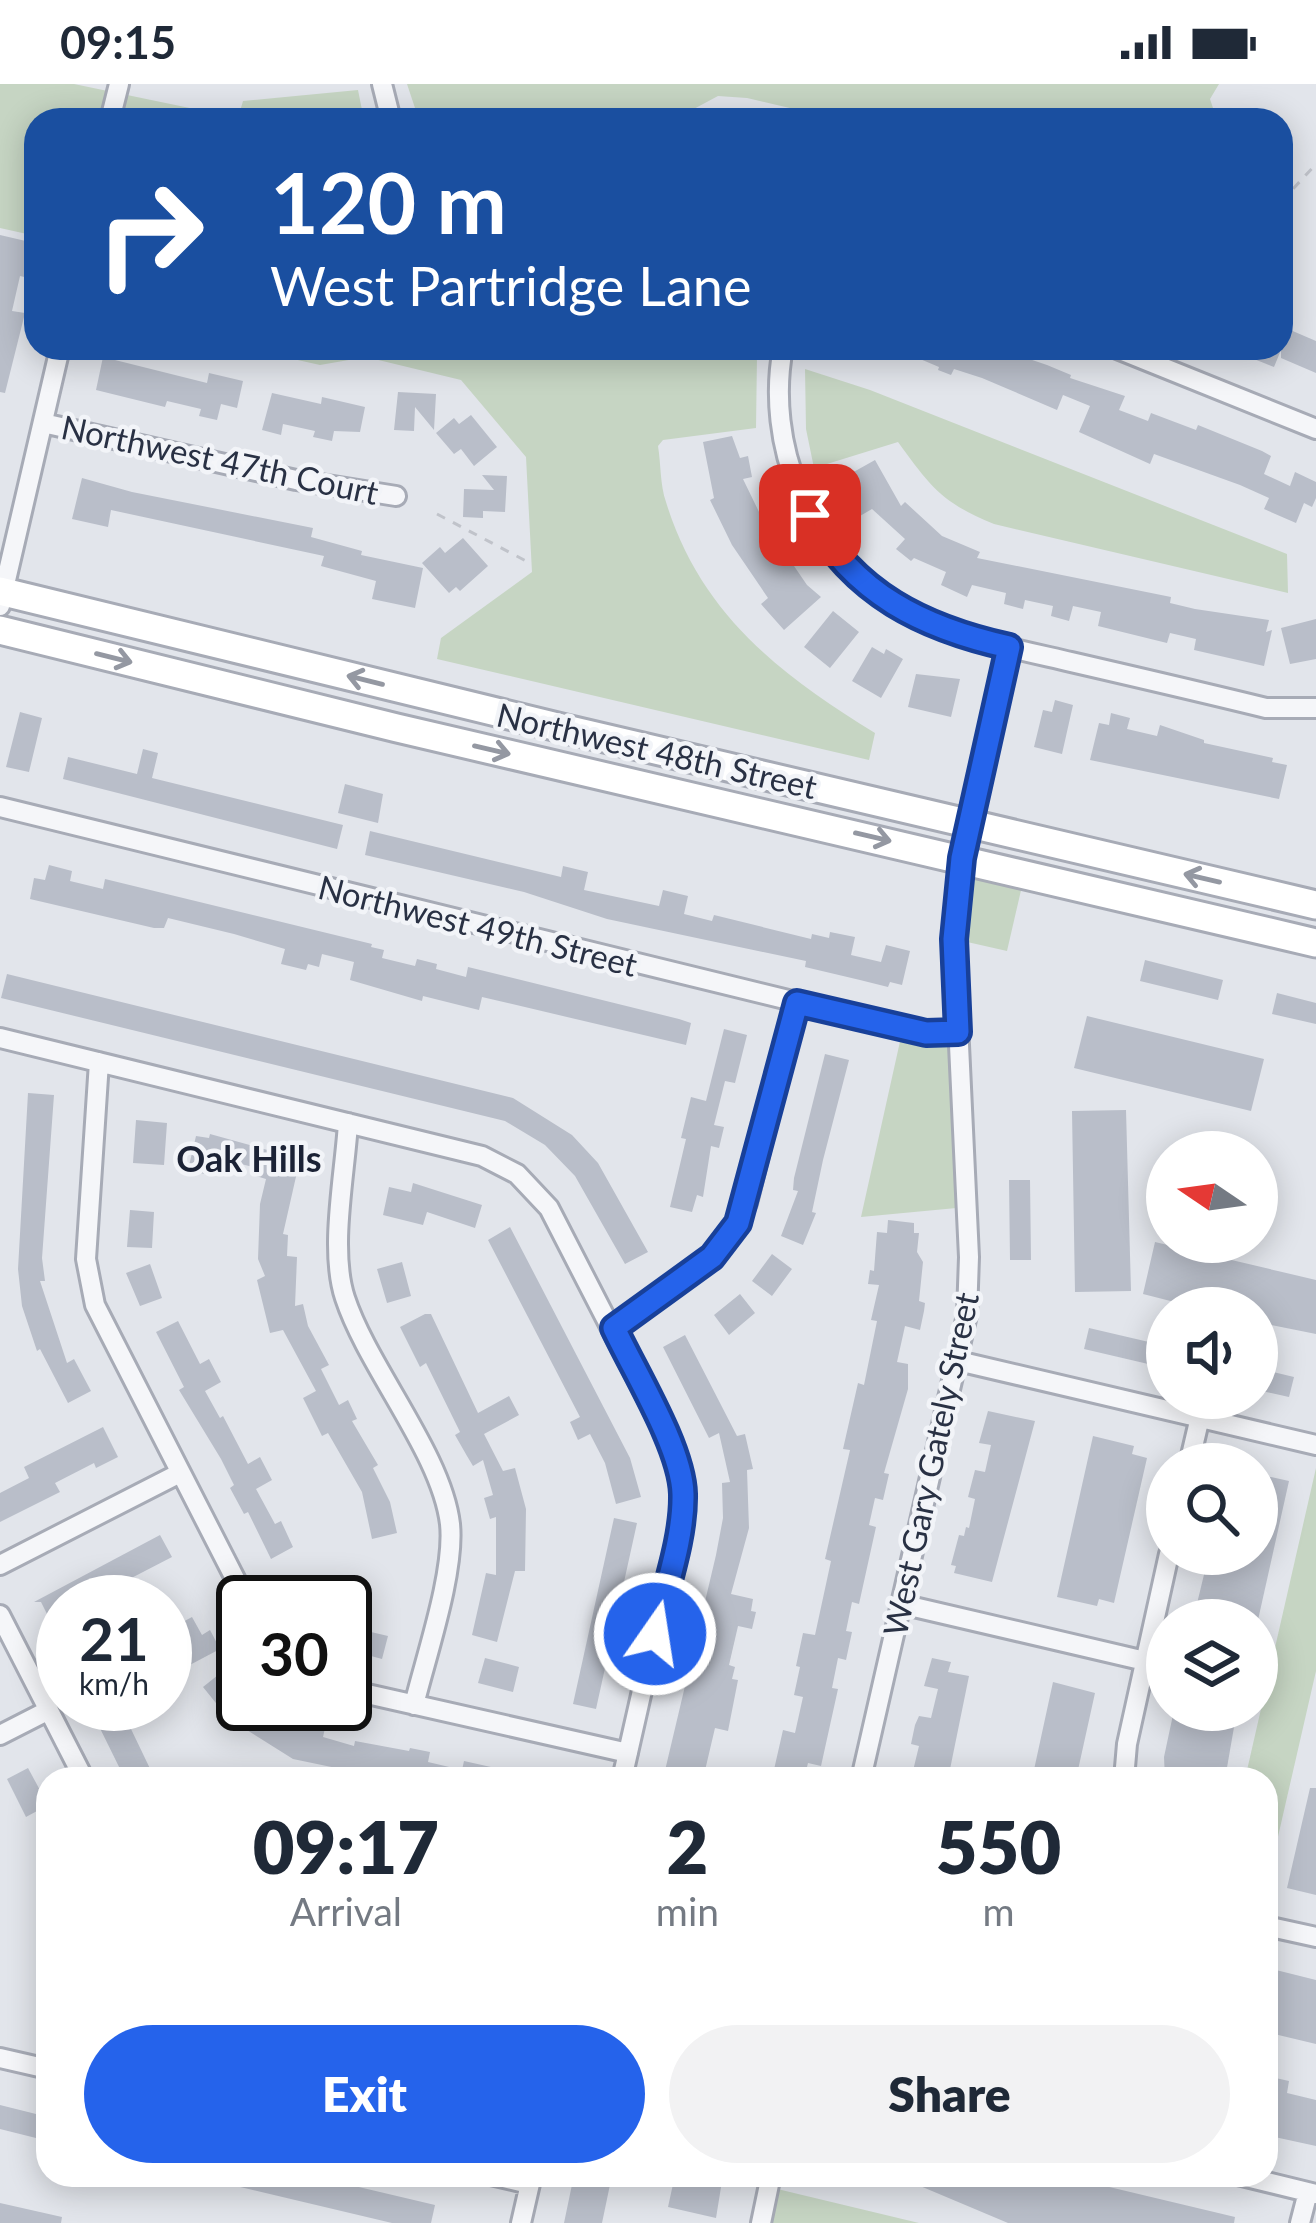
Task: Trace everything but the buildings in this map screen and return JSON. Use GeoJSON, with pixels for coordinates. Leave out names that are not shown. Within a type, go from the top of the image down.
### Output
{"type":"FeatureCollection","features":[{"type":"Feature","properties":{"kind":"main road","name":"Northwest 48th Street"},"geometry":{"type":"LineString","coordinates":[[1,596],[1316,905]]}},
{"type":"Feature","properties":{"kind":"main road","name":"Northwest 48th Street"},"geometry":{"type":"LineString","coordinates":[[0,629],[398,728],[1316,943]]}},
{"type":"Feature","properties":{"kind":"street"},"geometry":{"type":"LineString","coordinates":[[1,596],[57,360]]}},
{"type":"Feature","properties":{"kind":"street"},"geometry":{"type":"LineString","coordinates":[[782,360],[779,393],[787,459],[810,515],[834,553],[896,608],[945,631],[1009,647],[1266,708],[1316,708]]}},
{"type":"Feature","properties":{"kind":"street"},"geometry":{"type":"LineString","coordinates":[[1144,360],[1316,430]]}},
{"type":"Feature","properties":{"kind":"street","name":"Northwest 47th Court"},"geometry":{"type":"LineString","coordinates":[[43,423],[296,480],[396,496]]}},
{"type":"Feature","properties":{"kind":"street","name":"West Gary Gately Street"},"geometry":{"type":"LineString","coordinates":[[864,1767],[958,1360],[969,1285],[954,939],[962,858],[1009,647]]}},
{"type":"Feature","properties":{"kind":"street","name":"Northwest 49th Street"},"geometry":{"type":"LineString","coordinates":[[0,808],[797,1003],[926,1033],[958,1032]]}},
{"type":"Feature","properties":{"kind":"street"},"geometry":{"type":"LineString","coordinates":[[614,1328],[712,1257],[738,1223],[797,1003]]}},
{"type":"Feature","properties":{"kind":"street"},"geometry":{"type":"LineString","coordinates":[[0,1038],[482,1156],[517,1174],[549,1208],[674,1453],[683,1495],[625,1767]]}},
{"type":"Feature","properties":{"kind":"street"},"geometry":{"type":"LineString","coordinates":[[99,1062],[88,1282],[95,1305],[233,1575]]}},
{"type":"Feature","properties":{"kind":"street"},"geometry":{"type":"LineString","coordinates":[[348,1123],[339,1252],[345,1298],[437,1481],[450,1523],[446,1569],[414,1706]]}},
{"type":"Feature","properties":{"kind":"street"},"geometry":{"type":"LineString","coordinates":[[958,1360],[1146,1404]]}},
{"type":"Feature","properties":{"kind":"street"},"geometry":{"type":"LineString","coordinates":[[1208,1419],[1316,1445]]}},
{"type":"Feature","properties":{"kind":"street"},"geometry":{"type":"LineString","coordinates":[[0,1565],[181,1473]]}},
{"type":"Feature","properties":{"kind":"street"},"geometry":{"type":"LineString","coordinates":[[1125,1767],[1164,1575]]}},
{"type":"Feature","properties":{"kind":"street"},"geometry":{"type":"LineString","coordinates":[[901,1604],[1145,1661]]}},
{"type":"Feature","properties":{"kind":"street"},"geometry":{"type":"LineString","coordinates":[[0,1615],[36,1685]]}},
{"type":"Feature","properties":{"kind":"street"},"geometry":{"type":"LineString","coordinates":[[372,1696],[628,1753]]}},
{"type":"Feature","properties":{"kind":"street"},"geometry":{"type":"LineString","coordinates":[[0,1735],[36,1717]]}},
{"type":"Feature","properties":{"kind":"street"},"geometry":{"type":"LineString","coordinates":[[60,1731],[78,1767]]}},
{"type":"Feature","properties":{"kind":"street"},"geometry":{"type":"LineString","coordinates":[[1278,1929],[1316,1937]]}},
{"type":"Feature","properties":{"kind":"street"},"geometry":{"type":"LineString","coordinates":[[0,2058],[36,2066]]}},
{"type":"Feature","properties":{"kind":"street"},"geometry":{"type":"LineString","coordinates":[[1278,2185],[1312,2193],[1300,2223]]}},
{"type":"Feature","properties":{"kind":"street"},"geometry":{"type":"LineString","coordinates":[[520,2223],[529,2187]]}},
{"type":"Feature","properties":{"kind":"street"},"geometry":{"type":"LineString","coordinates":[[760,2223],[768,2187]]}},
{"type":"Feature","properties":{"kind":"path"},"geometry":{"type":"LineString","coordinates":[[1293,189],[1316,164]]}},
{"type":"Feature","properties":{"kind":"path"},"geometry":{"type":"LineString","coordinates":[[437,514],[526,561]]}},
{"type":"Feature","properties":{"kind":"green space"},"geometry":{"type":"Polygon","coordinates":[[[0,84],[74,84],[190,108],[24,108],[24,233],[0,228],[0,84]]]}},
{"type":"Feature","properties":{"kind":"green space"},"geometry":{"type":"Polygon","coordinates":[[[407,84],[1219,84],[1210,99],[1213,108],[790,108],[718,96],[696,108],[415,108],[407,84]]]}},
{"type":"Feature","properties":{"kind":"green space"},"geometry":{"type":"Polygon","coordinates":[[[358,90],[362,108],[241,108],[243,101],[358,90]]]}},
{"type":"Feature","properties":{"kind":"green space"},"geometry":{"type":"Polygon","coordinates":[[[298,360],[349,360],[320,365],[298,360]]]}},
{"type":"Feature","properties":{"kind":"green space"},"geometry":{"type":"Polygon","coordinates":[[[378,360],[757,360],[756,428],[663,440],[658,446],[664,495],[681,541],[722,609],[776,664],[875,733],[869,760],[437,659],[441,638],[532,572],[526,457],[461,380],[378,360]]]}},
{"type":"Feature","properties":{"kind":"green space"},"geometry":{"type":"Polygon","coordinates":[[[805,369],[870,390],[1287,554],[1288,593],[994,524],[938,492],[898,442],[814,468],[806,429],[805,369]]]}},
{"type":"Feature","properties":{"kind":"green space"},"geometry":{"type":"Polygon","coordinates":[[[961,858],[1025,873],[1007,951],[954,939],[961,858]]]}},
{"type":"Feature","properties":{"kind":"green space"},"geometry":{"type":"Polygon","coordinates":[[[903,1028],[958,1032],[967,1207],[861,1217],[903,1028]]]}},
{"type":"Feature","properties":{"kind":"green space"},"geometry":{"type":"Polygon","coordinates":[[[1316,1468],[1316,1671],[1278,1837],[1278,1767],[1248,1767],[1256,1731],[1278,1731],[1278,1634],[1316,1468]]]}},
{"type":"Feature","properties":{"kind":"green space"},"geometry":{"type":"Polygon","coordinates":[[[769,2187],[919,2223],[761,2223],[769,2187]]]}},
{"type":"Feature","properties":{"kind":"district","name":"Oak Hills"},"geometry":{"type":"Point","coordinates":[249,1158]}},
{"type":"Feature","properties":{"kind":"route"},"geometry":{"type":"LineString","coordinates":[[655,1634],[682,1514],[682,1482],[674,1453],[614,1328],[712,1257],[738,1223],[797,1003],[926,1033],[958,1032],[954,939],[962,858],[1009,647],[929,626],[896,608],[849,570],[810,515]]}}]}
